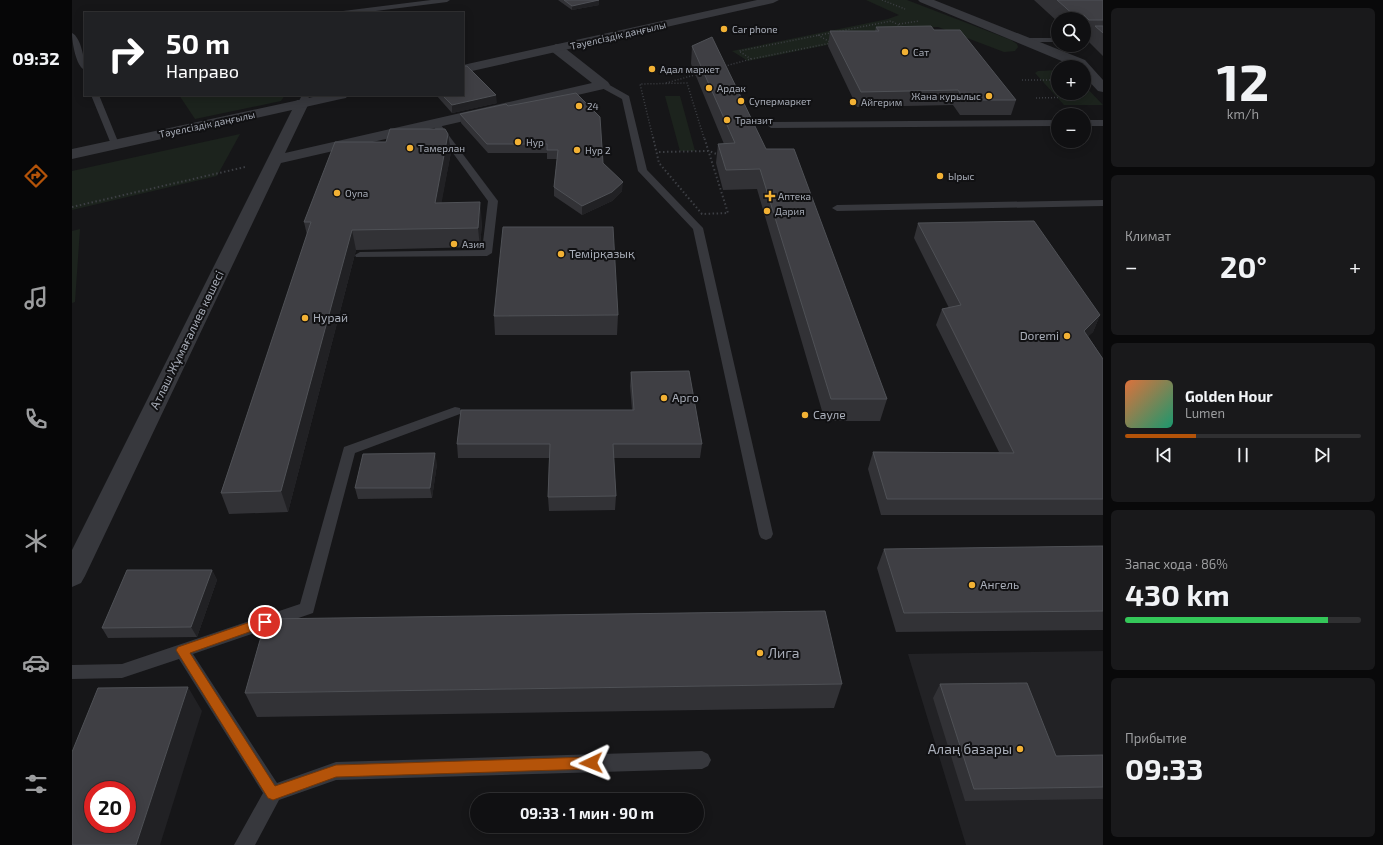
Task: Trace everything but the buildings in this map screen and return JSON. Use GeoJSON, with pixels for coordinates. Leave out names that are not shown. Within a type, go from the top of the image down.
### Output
{"type":"FeatureCollection","features":[{"type":"Feature","properties":{"kind":"street","name":"Тәуелсіздік даңғылы"},"geometry":{"type":"LineString","coordinates":[[464,69],[773,0]]}},
{"type":"Feature","properties":{"kind":"street"},"geometry":{"type":"LineString","coordinates":[[924,0],[1073,60]]}},
{"type":"Feature","properties":{"kind":"street"},"geometry":{"type":"LineString","coordinates":[[556,48],[603,85]]}},
{"type":"Feature","properties":{"kind":"street"},"geometry":{"type":"LineString","coordinates":[[1091,75],[1103,88]]}},
{"type":"Feature","properties":{"kind":"street"},"geometry":{"type":"LineString","coordinates":[[274,160],[603,85]]}},
{"type":"Feature","properties":{"kind":"street","name":"Тәуелсіздік даңғылы"},"geometry":{"type":"LineString","coordinates":[[72,154],[304,99],[332,96]]}},
{"type":"Feature","properties":{"kind":"street","name":"Атлаш Жұмағалиев көшесі"},"geometry":{"type":"LineString","coordinates":[[72,576],[304,99]]}},
{"type":"Feature","properties":{"kind":"lane"},"geometry":{"type":"LineString","coordinates":[[351,12],[447,0]]}},
{"type":"Feature","properties":{"kind":"lane"},"geometry":{"type":"LineString","coordinates":[[72,35],[84,65]]}},
{"type":"Feature","properties":{"kind":"lane"},"geometry":{"type":"LineString","coordinates":[[1091,39],[1103,39]]}},
{"type":"Feature","properties":{"kind":"lane"},"geometry":{"type":"LineString","coordinates":[[1023,40],[1051,40]]}},
{"type":"Feature","properties":{"kind":"lane"},"geometry":{"type":"LineString","coordinates":[[603,85],[626,98],[643,171],[698,228],[766,534]]}},
{"type":"Feature","properties":{"kind":"lane"},"geometry":{"type":"LineString","coordinates":[[95,96],[115,144]]}},
{"type":"Feature","properties":{"kind":"lane"},"geometry":{"type":"LineString","coordinates":[[360,255],[487,253],[493,200],[436,123]]}},
{"type":"Feature","properties":{"kind":"lane"},"geometry":{"type":"LineString","coordinates":[[771,126],[1051,123]]}},
{"type":"Feature","properties":{"kind":"lane"},"geometry":{"type":"LineString","coordinates":[[1091,123],[1103,123]]}},
{"type":"Feature","properties":{"kind":"lane"},"geometry":{"type":"LineString","coordinates":[[837,208],[1103,203]]}},
{"type":"Feature","properties":{"kind":"lane"},"geometry":{"type":"LineString","coordinates":[[72,672],[122,671],[307,608],[349,450],[455,411]]}},
{"type":"Feature","properties":{"kind":"lane"},"geometry":{"type":"LineString","coordinates":[[182,650],[273,794]]}},
{"type":"Feature","properties":{"kind":"lane"},"geometry":{"type":"LineString","coordinates":[[244,845],[273,794],[336,771],[702,760]]}},
{"type":"Feature","properties":{"kind":"path"},"geometry":{"type":"LineString","coordinates":[[882,0],[906,10]]}},
{"type":"Feature","properties":{"kind":"path"},"geometry":{"type":"LineString","coordinates":[[751,59],[739,51],[891,21],[904,28],[897,29]]}},
{"type":"Feature","properties":{"kind":"path"},"geometry":{"type":"LineString","coordinates":[[898,24],[920,21]]}},
{"type":"Feature","properties":{"kind":"path"},"geometry":{"type":"LineString","coordinates":[[877,23],[884,27]]}},
{"type":"Feature","properties":{"kind":"path"},"geometry":{"type":"LineString","coordinates":[[715,69],[751,59],[831,42],[818,35]]}},
{"type":"Feature","properties":{"kind":"path"},"geometry":{"type":"LineString","coordinates":[[666,84],[701,73]]}},
{"type":"Feature","properties":{"kind":"path"},"geometry":{"type":"LineString","coordinates":[[1022,80],[1051,80]]}},
{"type":"Feature","properties":{"kind":"path"},"geometry":{"type":"LineString","coordinates":[[687,83],[709,151],[728,213],[702,214],[659,163],[640,84],[687,83]]}},
{"type":"Feature","properties":{"kind":"path"},"geometry":{"type":"LineString","coordinates":[[1036,98],[1051,98]]}},
{"type":"Feature","properties":{"kind":"path"},"geometry":{"type":"LineString","coordinates":[[656,152],[709,151],[722,157]]}},
{"type":"Feature","properties":{"kind":"path"},"geometry":{"type":"LineString","coordinates":[[72,207],[274,160]]}},
{"type":"Feature","properties":{"kind":"shaded area"},"geometry":{"type":"Polygon","coordinates":[[[866,0],[907,0],[1011,40],[1017,44],[1018,47],[1015,51],[1004,52],[938,27],[911,28],[748,61],[732,51],[888,19],[899,15],[866,0]]]}},
{"type":"Feature","properties":{"kind":"shaded area"},"geometry":{"type":"Polygon","coordinates":[[[1051,70],[1051,91],[1035,73],[1038,71],[1051,70]]]}},
{"type":"Feature","properties":{"kind":"shaded area"},"geometry":{"type":"Polygon","coordinates":[[[1091,92],[1103,105],[1064,105],[1059,100],[1091,100],[1091,92]]]}},
{"type":"Feature","properties":{"kind":"shaded area"},"geometry":{"type":"Polygon","coordinates":[[[180,96],[284,96],[281,101],[195,119],[180,96]]]}},
{"type":"Feature","properties":{"kind":"shaded area"},"geometry":{"type":"Polygon","coordinates":[[[665,96],[680,96],[695,151],[680,151],[665,96]]]}},
{"type":"Feature","properties":{"kind":"shaded area"},"geometry":{"type":"Polygon","coordinates":[[[240,134],[217,176],[72,210],[72,171],[240,134]]]}},
{"type":"Feature","properties":{"kind":"shaded area"},"geometry":{"type":"Polygon","coordinates":[[[80,229],[75,302],[72,303],[72,231],[80,229]]]}},
{"type":"Feature","properties":{"kind":"shaded area","name":"Алаң базары"},"geometry":{"type":"Polygon","coordinates":[[[1103,651],[1103,845],[966,845],[908,654],[1103,651]]]}},
{"type":"Feature","properties":{"kind":"place","name":"Car phone"},"geometry":{"type":"Point","coordinates":[724,29]}},
{"type":"Feature","properties":{"kind":"place","name":"Caт"},"geometry":{"type":"Point","coordinates":[905,52]}},
{"type":"Feature","properties":{"kind":"place","name":"Адал маркет"},"geometry":{"type":"Point","coordinates":[652,69]}},
{"type":"Feature","properties":{"kind":"place","name":"Ардак"},"geometry":{"type":"Point","coordinates":[709,88]}},
{"type":"Feature","properties":{"kind":"place","name":"Жана курылыс"},"geometry":{"type":"Point","coordinates":[989,96]}},
{"type":"Feature","properties":{"kind":"place","name":"Супермаркет"},"geometry":{"type":"Point","coordinates":[741,101]}},
{"type":"Feature","properties":{"kind":"place","name":"Айгерим"},"geometry":{"type":"Point","coordinates":[853,102]}},
{"type":"Feature","properties":{"kind":"place","name":"24"},"geometry":{"type":"Point","coordinates":[579,106]}},
{"type":"Feature","properties":{"kind":"place","name":"Транзит"},"geometry":{"type":"Point","coordinates":[727,120]}},
{"type":"Feature","properties":{"kind":"place","name":"Нур"},"geometry":{"type":"Point","coordinates":[518,142]}},
{"type":"Feature","properties":{"kind":"place","name":"Тамерлан"},"geometry":{"type":"Point","coordinates":[410,148]}},
{"type":"Feature","properties":{"kind":"place","name":"Нур 2"},"geometry":{"type":"Point","coordinates":[577,150]}},
{"type":"Feature","properties":{"kind":"place","name":"Ырыс"},"geometry":{"type":"Point","coordinates":[940,176]}},
{"type":"Feature","properties":{"kind":"place","name":"Oyna"},"geometry":{"type":"Point","coordinates":[337,193]}},
{"type":"Feature","properties":{"kind":"place","name":"Аптека"},"geometry":{"type":"Point","coordinates":[770,196]}},
{"type":"Feature","properties":{"kind":"place","name":"Дария"},"geometry":{"type":"Point","coordinates":[767,211]}},
{"type":"Feature","properties":{"kind":"place","name":"Азия"},"geometry":{"type":"Point","coordinates":[454,244]}},
{"type":"Feature","properties":{"kind":"place","name":"Темірқазық"},"geometry":{"type":"Point","coordinates":[561,254]}},
{"type":"Feature","properties":{"kind":"place","name":"Нурай"},"geometry":{"type":"Point","coordinates":[305,318]}},
{"type":"Feature","properties":{"kind":"place","name":"Doremi"},"geometry":{"type":"Point","coordinates":[1067,336]}},
{"type":"Feature","properties":{"kind":"place","name":"Арго"},"geometry":{"type":"Point","coordinates":[664,398]}},
{"type":"Feature","properties":{"kind":"place","name":"Сауле"},"geometry":{"type":"Point","coordinates":[805,415]}},
{"type":"Feature","properties":{"kind":"place","name":"Ангель"},"geometry":{"type":"Point","coordinates":[972,585]}},
{"type":"Feature","properties":{"kind":"place","name":"Лига"},"geometry":{"type":"Point","coordinates":[760,653]}},
{"type":"Feature","properties":{"kind":"place","name":"Алаң базары"},"geometry":{"type":"Point","coordinates":[1020,749]}},
{"type":"Feature","properties":{"kind":"route"},"geometry":{"type":"LineString","coordinates":[[265,622],[182,650],[273,794],[336,771],[591,763]]}}]}
